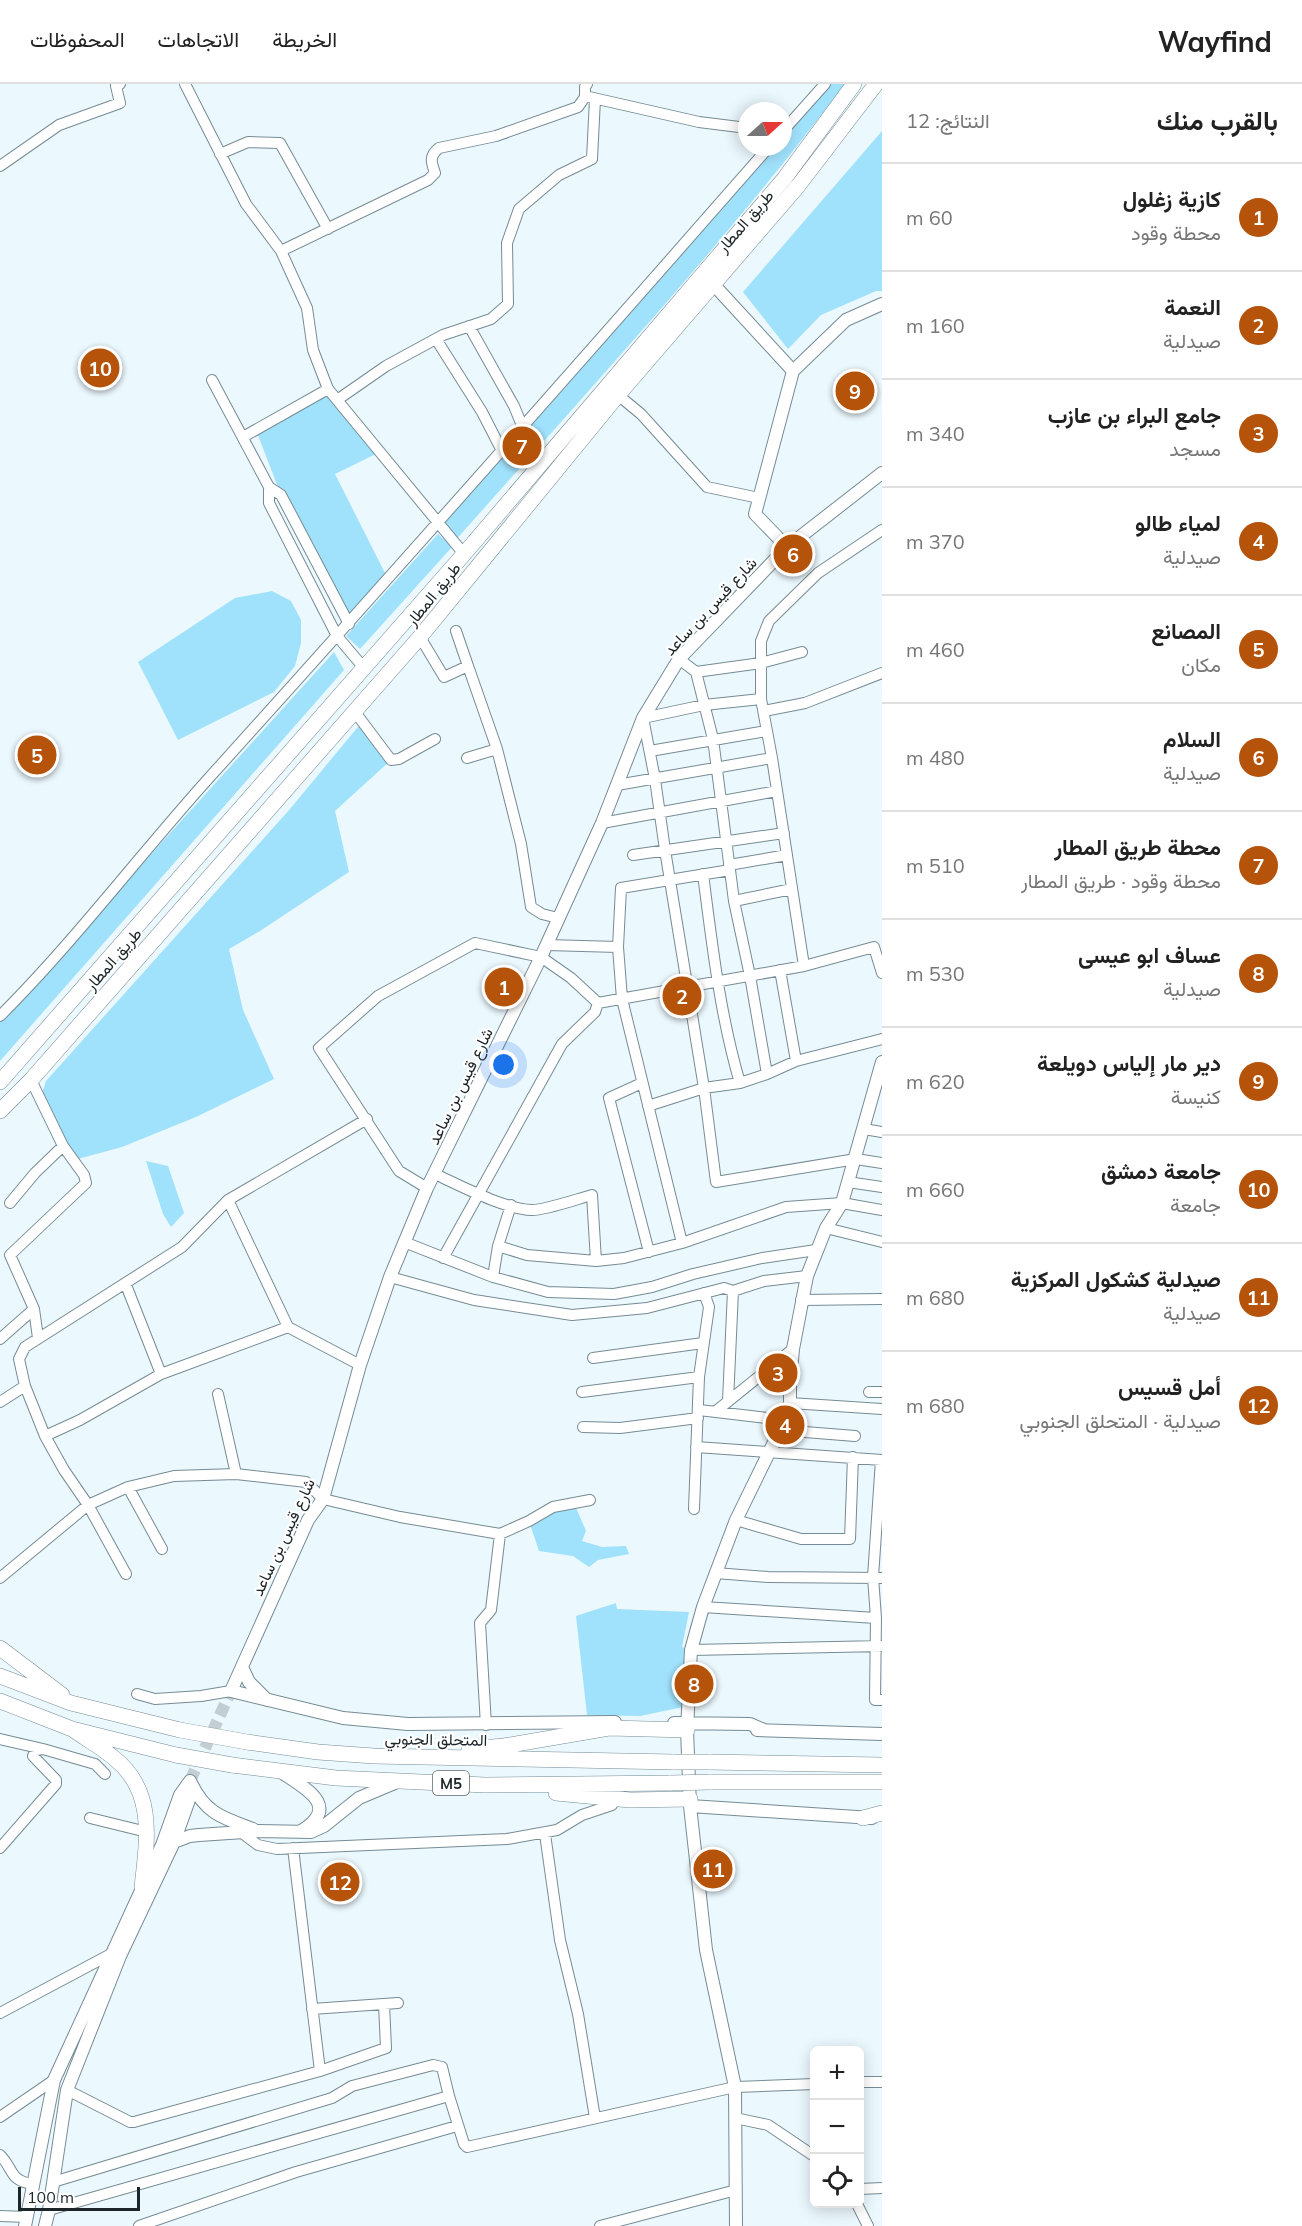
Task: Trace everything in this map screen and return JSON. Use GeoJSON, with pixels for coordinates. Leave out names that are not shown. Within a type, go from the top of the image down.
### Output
{"type":"FeatureCollection","features":[{"type":"Feature","properties":{"kind":"highway","name":"طريق المطار"},"geometry":{"type":"LineString","coordinates":[[0,1082],[464,554],[784,179],[854,84]]}},
{"type":"Feature","properties":{"kind":"highway","name":"طريق المطار"},"geometry":{"type":"LineString","coordinates":[[0,1111],[31,1080],[420,637],[618,395],[798,186],[876,84]]}},
{"type":"Feature","properties":{"kind":"highway"},"geometry":{"type":"LineString","coordinates":[[0,1648],[71,1703]]}},
{"type":"Feature","properties":{"kind":"highway","name":"المتحلق الجنوبي"},"geometry":{"type":"LineString","coordinates":[[0,1676],[71,1703],[180,1730],[318,1752],[374,1756],[882,1765]]}},
{"type":"Feature","properties":{"kind":"highway","name":"M5"},"geometry":{"type":"LineString","coordinates":[[2,1703],[72,1729],[176,1755],[232,1765],[336,1778],[485,1785],[882,1782]]}},
{"type":"Feature","properties":{"kind":"highway"},"geometry":{"type":"LineString","coordinates":[[374,1756],[489,1748],[608,1725],[687,1727]]}},
{"type":"Feature","properties":{"kind":"highway"},"geometry":{"type":"LineString","coordinates":[[72,1729],[113,1757],[127,1771],[142,1796],[147,1832],[142,1887]]}},
{"type":"Feature","properties":{"kind":"highway"},"geometry":{"type":"LineString","coordinates":[[485,1785],[573,1795],[690,1803]]}},
{"type":"Feature","properties":{"kind":"highway"},"geometry":{"type":"LineString","coordinates":[[573,1795],[612,1805],[644,1808],[690,1803]]}},
{"type":"Feature","properties":{"kind":"highway"},"geometry":{"type":"LineString","coordinates":[[863,1818],[882,1813]]}},
{"type":"Feature","properties":{"kind":"main road"},"geometry":{"type":"LineString","coordinates":[[714,285],[793,371]]}},
{"type":"Feature","properties":{"kind":"main road"},"geometry":{"type":"LineString","coordinates":[[787,547],[755,514],[793,371],[846,320],[882,304]]}},
{"type":"Feature","properties":{"kind":"main road","name":"شارع قيس بن ساعد"},"geometry":{"type":"LineString","coordinates":[[231,1691],[309,1520],[323,1499],[360,1365],[404,1242],[427,1188],[547,945],[602,823],[643,718],[680,659],[787,547],[882,473]]}},
{"type":"Feature","properties":{"kind":"main road"},"geometry":{"type":"LineString","coordinates":[[736,2226],[735,2087],[706,1950],[690,1803],[687,1727],[692,1650],[703,1606],[736,1520],[782,1425],[790,1403],[793,1349],[807,1276],[826,1228],[842,1203],[864,1129],[876,1098],[881,1066]]}},
{"type":"Feature","properties":{"kind":"main road"},"geometry":{"type":"LineString","coordinates":[[242,1666],[253,1687],[268,1701]]}},
{"type":"Feature","properties":{"kind":"main road"},"geometry":{"type":"LineString","coordinates":[[231,1691],[343,1718],[408,1724],[608,1725]]}},
{"type":"Feature","properties":{"kind":"main road"},"geometry":{"type":"LineString","coordinates":[[687,1727],[882,1734]]}},
{"type":"Feature","properties":{"kind":"main road"},"geometry":{"type":"LineString","coordinates":[[278,1770],[311,1792],[317,1800],[319,1810],[316,1820],[298,1833]]}},
{"type":"Feature","properties":{"kind":"main road"},"geometry":{"type":"LineString","coordinates":[[190,1781],[201,1801],[213,1813],[258,1831]]}},
{"type":"Feature","properties":{"kind":"main road"},"geometry":{"type":"LineString","coordinates":[[45,2226],[68,2090],[120,1956],[174,1842],[189,1800],[190,1781]]}},
{"type":"Feature","properties":{"kind":"main road"},"geometry":{"type":"LineString","coordinates":[[26,2221],[54,2080],[165,1836],[180,1795],[190,1781]]}},
{"type":"Feature","properties":{"kind":"main road"},"geometry":{"type":"LineString","coordinates":[[174,1842],[190,1836],[258,1831],[311,1832],[324,1826],[360,1798],[400,1781]]}},
{"type":"Feature","properties":{"kind":"main road"},"geometry":{"type":"LineString","coordinates":[[690,1803],[882,1818]]}},
{"type":"Feature","properties":{"kind":"main road"},"geometry":{"type":"LineString","coordinates":[[48,2114],[63,2119]]}},
{"type":"Feature","properties":{"kind":"street"},"geometry":{"type":"LineString","coordinates":[[0,166],[59,125],[120,103],[116,86],[120,84]]}},
{"type":"Feature","properties":{"kind":"street"},"geometry":{"type":"LineString","coordinates":[[185,84],[246,204],[281,251],[307,308],[313,350],[328,389],[464,554]]}},
{"type":"Feature","properties":{"kind":"street"},"geometry":{"type":"LineString","coordinates":[[792,121],[825,84]]}},
{"type":"Feature","properties":{"kind":"street"},"geometry":{"type":"LineString","coordinates":[[281,251],[428,180],[435,173],[431,161],[434,152],[439,148],[506,133],[578,107],[587,90]]}},
{"type":"Feature","properties":{"kind":"street"},"geometry":{"type":"LineString","coordinates":[[587,90],[699,122],[738,127]]}},
{"type":"Feature","properties":{"kind":"street"},"geometry":{"type":"LineString","coordinates":[[337,400],[386,366],[436,339],[491,318],[508,304],[507,243],[519,208],[559,175],[592,159],[587,90]]}},
{"type":"Feature","properties":{"kind":"street"},"geometry":{"type":"LineString","coordinates":[[220,154],[248,141],[280,143],[328,229]]}},
{"type":"Feature","properties":{"kind":"street"},"geometry":{"type":"LineString","coordinates":[[0,1016],[37,978],[169,823],[439,524],[761,156]]}},
{"type":"Feature","properties":{"kind":"street"},"geometry":{"type":"LineString","coordinates":[[469,326],[514,406],[523,428]]}},
{"type":"Feature","properties":{"kind":"street"},"geometry":{"type":"LineString","coordinates":[[436,339],[482,412],[502,452]]}},
{"type":"Feature","properties":{"kind":"street"},"geometry":{"type":"LineString","coordinates":[[212,380],[269,487],[269,503],[337,636],[364,668]]}},
{"type":"Feature","properties":{"kind":"street"},"geometry":{"type":"LineString","coordinates":[[243,437],[328,389]]}},
{"type":"Feature","properties":{"kind":"street"},"geometry":{"type":"LineString","coordinates":[[618,395],[641,414],[707,487],[759,498]]}},
{"type":"Feature","properties":{"kind":"street"},"geometry":{"type":"LineString","coordinates":[[269,487],[281,495],[349,624]]}},
{"type":"Feature","properties":{"kind":"street"},"geometry":{"type":"LineString","coordinates":[[804,966],[761,699],[761,641],[769,621],[818,573],[882,530]]}},
{"type":"Feature","properties":{"kind":"street"},"geometry":{"type":"LineString","coordinates":[[456,631],[497,749],[521,844],[531,907],[542,914],[558,918]]}},
{"type":"Feature","properties":{"kind":"street"},"geometry":{"type":"LineString","coordinates":[[420,637],[444,677],[468,666]]}},
{"type":"Feature","properties":{"kind":"street"},"geometry":{"type":"LineString","coordinates":[[696,672],[761,663],[802,652]]}},
{"type":"Feature","properties":{"kind":"street"},"geometry":{"type":"LineString","coordinates":[[680,659],[696,672],[713,739],[734,901],[768,1074]]}},
{"type":"Feature","properties":{"kind":"street"},"geometry":{"type":"LineString","coordinates":[[764,711],[805,703],[882,674]]}},
{"type":"Feature","properties":{"kind":"street"},"geometry":{"type":"LineString","coordinates":[[761,699],[704,705],[643,718],[655,779],[664,850],[671,879],[704,1088],[716,1182],[856,1159],[882,1163]]}},
{"type":"Feature","properties":{"kind":"street"},"geometry":{"type":"LineString","coordinates":[[355,712],[391,760],[399,759],[435,739]]}},
{"type":"Feature","properties":{"kind":"street"},"geometry":{"type":"LineString","coordinates":[[650,751],[766,731]]}},
{"type":"Feature","properties":{"kind":"street"},"geometry":{"type":"LineString","coordinates":[[467,758],[497,749]]}},
{"type":"Feature","properties":{"kind":"street"},"geometry":{"type":"LineString","coordinates":[[617,785],[772,758]]}},
{"type":"Feature","properties":{"kind":"street"},"geometry":{"type":"LineString","coordinates":[[602,823],[777,791]]}},
{"type":"Feature","properties":{"kind":"street"},"geometry":{"type":"LineString","coordinates":[[633,855],[784,833]]}},
{"type":"Feature","properties":{"kind":"street"},"geometry":{"type":"LineString","coordinates":[[682,1243],[622,999],[618,947],[621,888],[703,874],[787,855]]}},
{"type":"Feature","properties":{"kind":"street"},"geometry":{"type":"LineString","coordinates":[[703,874],[718,982],[731,1051],[740,1083]]}},
{"type":"Feature","properties":{"kind":"street"},"geometry":{"type":"LineString","coordinates":[[734,901],[792,890]]}},
{"type":"Feature","properties":{"kind":"street"},"geometry":{"type":"LineString","coordinates":[[427,1188],[399,1171],[319,1048],[378,996],[475,943],[541,957],[571,978],[598,1004]]}},
{"type":"Feature","properties":{"kind":"street"},"geometry":{"type":"LineString","coordinates":[[547,945],[618,947]]}},
{"type":"Feature","properties":{"kind":"street"},"geometry":{"type":"LineString","coordinates":[[598,1004],[804,966],[874,947],[882,973]]}},
{"type":"Feature","properties":{"kind":"street"},"geometry":{"type":"LineString","coordinates":[[780,970],[796,1061]]}},
{"type":"Feature","properties":{"kind":"street"},"geometry":{"type":"LineString","coordinates":[[443,1258],[562,1044],[595,1012],[598,1004]]}},
{"type":"Feature","properties":{"kind":"street"},"geometry":{"type":"LineString","coordinates":[[648,1106],[704,1088],[740,1083],[768,1074],[796,1061],[882,1038]]}},
{"type":"Feature","properties":{"kind":"street"},"geometry":{"type":"LineString","coordinates":[[31,1080],[63,1146],[82,1172],[86,1183],[5,1258],[34,1310],[38,1338]]}},
{"type":"Feature","properties":{"kind":"street"},"geometry":{"type":"LineString","coordinates":[[642,1083],[609,1098],[649,1252]]}},
{"type":"Feature","properties":{"kind":"street"},"geometry":{"type":"LineString","coordinates":[[126,1574],[88,1505],[64,1470],[45,1436],[25,1386],[19,1359],[25,1347],[126,1285],[182,1247],[228,1200],[367,1119]]}},
{"type":"Feature","properties":{"kind":"street"},"geometry":{"type":"LineString","coordinates":[[864,1129],[882,1132]]}},
{"type":"Feature","properties":{"kind":"street"},"geometry":{"type":"LineString","coordinates":[[10,1203],[34,1173],[63,1146]]}},
{"type":"Feature","properties":{"kind":"street"},"geometry":{"type":"LineString","coordinates":[[435,1174],[478,1194],[533,1210],[592,1195],[596,1261]]}},
{"type":"Feature","properties":{"kind":"street"},"geometry":{"type":"LineString","coordinates":[[848,1182],[882,1187]]}},
{"type":"Feature","properties":{"kind":"street"},"geometry":{"type":"LineString","coordinates":[[228,1200],[288,1327],[360,1365]]}},
{"type":"Feature","properties":{"kind":"street"},"geometry":{"type":"LineString","coordinates":[[498,1246],[526,1255],[596,1261],[624,1258],[682,1243],[786,1208],[842,1203],[882,1210]]}},
{"type":"Feature","properties":{"kind":"street"},"geometry":{"type":"LineString","coordinates":[[493,1277],[498,1246],[511,1205]]}},
{"type":"Feature","properties":{"kind":"street"},"geometry":{"type":"LineString","coordinates":[[826,1228],[882,1242]]}},
{"type":"Feature","properties":{"kind":"street"},"geometry":{"type":"LineString","coordinates":[[404,1242],[493,1277],[548,1292],[614,1294],[652,1287],[693,1274],[762,1258],[816,1250]]}},
{"type":"Feature","properties":{"kind":"street"},"geometry":{"type":"LineString","coordinates":[[390,1277],[474,1300],[572,1315],[647,1308],[724,1288],[733,1291],[764,1281],[807,1276]]}},
{"type":"Feature","properties":{"kind":"street"},"geometry":{"type":"LineString","coordinates":[[126,1285],[161,1374]]}},
{"type":"Feature","properties":{"kind":"street"},"geometry":{"type":"LineString","coordinates":[[728,1401],[733,1291]]}},
{"type":"Feature","properties":{"kind":"street"},"geometry":{"type":"LineString","coordinates":[[694,1509],[699,1377],[709,1307],[704,1293]]}},
{"type":"Feature","properties":{"kind":"street"},"geometry":{"type":"LineString","coordinates":[[801,1300],[882,1299]]}},
{"type":"Feature","properties":{"kind":"street"},"geometry":{"type":"LineString","coordinates":[[0,1339],[34,1310]]}},
{"type":"Feature","properties":{"kind":"street"},"geometry":{"type":"LineString","coordinates":[[45,1436],[80,1420],[161,1374],[288,1327]]}},
{"type":"Feature","properties":{"kind":"street"},"geometry":{"type":"LineString","coordinates":[[593,1358],[704,1343]]}},
{"type":"Feature","properties":{"kind":"street"},"geometry":{"type":"LineString","coordinates":[[716,1412],[793,1349]]}},
{"type":"Feature","properties":{"kind":"street"},"geometry":{"type":"LineString","coordinates":[[582,1392],[699,1377]]}},
{"type":"Feature","properties":{"kind":"street"},"geometry":{"type":"LineString","coordinates":[[0,1401],[25,1386]]}},
{"type":"Feature","properties":{"kind":"street"},"geometry":{"type":"LineString","coordinates":[[869,1392],[882,1392]]}},
{"type":"Feature","properties":{"kind":"street"},"geometry":{"type":"LineString","coordinates":[[218,1394],[236,1474]]}},
{"type":"Feature","properties":{"kind":"street"},"geometry":{"type":"LineString","coordinates":[[790,1403],[882,1409]]}},
{"type":"Feature","properties":{"kind":"street"},"geometry":{"type":"LineString","coordinates":[[583,1426],[620,1428],[716,1412],[855,1436]]}},
{"type":"Feature","properties":{"kind":"street"},"geometry":{"type":"LineString","coordinates":[[696,1447],[882,1460],[876,1618],[879,1646],[875,1700],[882,1700]]}},
{"type":"Feature","properties":{"kind":"street"},"geometry":{"type":"LineString","coordinates":[[736,1520],[801,1539],[850,1539],[853,1457]]}},
{"type":"Feature","properties":{"kind":"street"},"geometry":{"type":"LineString","coordinates":[[0,1578],[88,1505],[128,1487],[174,1476],[236,1474],[306,1482],[323,1499],[400,1517],[500,1534],[553,1507],[590,1500]]}},
{"type":"Feature","properties":{"kind":"street"},"geometry":{"type":"LineString","coordinates":[[128,1487],[162,1549]]}},
{"type":"Feature","properties":{"kind":"street"},"geometry":{"type":"LineString","coordinates":[[486,1725],[480,1623],[491,1610],[500,1534]]}},
{"type":"Feature","properties":{"kind":"street"},"geometry":{"type":"LineString","coordinates":[[716,1573],[768,1577],[878,1577]]}},
{"type":"Feature","properties":{"kind":"street"},"geometry":{"type":"LineString","coordinates":[[703,1606],[876,1618]]}},
{"type":"Feature","properties":{"kind":"street"},"geometry":{"type":"LineString","coordinates":[[692,1650],[879,1646]]}},
{"type":"Feature","properties":{"kind":"street"},"geometry":{"type":"LineString","coordinates":[[137,1694],[155,1699],[201,1696],[231,1691]]}},
{"type":"Feature","properties":{"kind":"street"},"geometry":{"type":"LineString","coordinates":[[2,1741],[43,1749],[95,1764],[105,1774]]}},
{"type":"Feature","properties":{"kind":"street"},"geometry":{"type":"LineString","coordinates":[[0,1848],[56,1784],[56,1780],[34,1758],[34,1752],[43,1749]]}},
{"type":"Feature","properties":{"kind":"street"},"geometry":{"type":"LineString","coordinates":[[242,1833],[258,1845],[277,1849],[507,1839],[545,1834],[582,1815],[612,1805]]}},
{"type":"Feature","properties":{"kind":"street"},"geometry":{"type":"LineString","coordinates":[[90,1818],[147,1832]]}},
{"type":"Feature","properties":{"kind":"street"},"geometry":{"type":"LineString","coordinates":[[545,1834],[560,1940],[578,2014],[595,2118]]}},
{"type":"Feature","properties":{"kind":"street"},"geometry":{"type":"LineString","coordinates":[[292,1848],[320,2071]]}},
{"type":"Feature","properties":{"kind":"street"},"geometry":{"type":"LineString","coordinates":[[0,2013],[111,1954]]}},
{"type":"Feature","properties":{"kind":"street"},"geometry":{"type":"LineString","coordinates":[[312,2009],[398,2003]]}},
{"type":"Feature","properties":{"kind":"street"},"geometry":{"type":"LineString","coordinates":[[68,2090],[134,2122],[320,2071],[386,2048],[384,2004]]}},
{"type":"Feature","properties":{"kind":"street"},"geometry":{"type":"LineString","coordinates":[[53,2182],[332,2098],[352,2086],[433,2065],[442,2067],[457,2126],[464,2144],[468,2146],[735,2087],[810,2084]]}},
{"type":"Feature","properties":{"kind":"street"},"geometry":{"type":"LineString","coordinates":[[0,2117],[54,2080]]}},
{"type":"Feature","properties":{"kind":"street"},"geometry":{"type":"LineString","coordinates":[[864,2082],[882,2082]]}},
{"type":"Feature","properties":{"kind":"street"},"geometry":{"type":"LineString","coordinates":[[49,2210],[449,2096]]}},
{"type":"Feature","properties":{"kind":"street"},"geometry":{"type":"LineString","coordinates":[[735,2118],[768,2125],[811,2154]]}},
{"type":"Feature","properties":{"kind":"street"},"geometry":{"type":"LineString","coordinates":[[139,2226],[296,2172],[457,2126]]}},
{"type":"Feature","properties":{"kind":"street"},"geometry":{"type":"LineString","coordinates":[[0,2154],[15,2178],[22,2183],[33,2184]]}},
{"type":"Feature","properties":{"kind":"street"},"geometry":{"type":"LineString","coordinates":[[864,2189],[882,2188]]}},
{"type":"Feature","properties":{"kind":"street"},"geometry":{"type":"LineString","coordinates":[[600,2226],[736,2190]]}},
{"type":"Feature","properties":{"kind":"street"},"geometry":{"type":"LineString","coordinates":[[859,2208],[868,2226]]}},
{"type":"Feature","properties":{"kind":"street"},"geometry":{"type":"LineString","coordinates":[[0,2216],[26,2221]]}},
{"type":"Feature","properties":{"kind":"shaded area"},"geometry":{"type":"Polygon","coordinates":[[[825,84],[845,84],[792,152],[792,121],[825,84]]]}},
{"type":"Feature","properties":{"kind":"shaded area"},"geometry":{"type":"Polygon","coordinates":[[[882,131],[882,291],[876,291],[821,315],[788,349],[743,292],[882,131]]]}},
{"type":"Feature","properties":{"kind":"shaded area"},"geometry":{"type":"Polygon","coordinates":[[[761,156],[789,156],[703,260],[454,542],[439,524],[761,156]]]}},
{"type":"Feature","properties":{"kind":"shaded area"},"geometry":{"type":"Polygon","coordinates":[[[328,389],[380,452],[335,474],[388,579],[349,624],[281,495],[256,430],[328,389]]]}},
{"type":"Feature","properties":{"kind":"shaded area"},"geometry":{"type":"Polygon","coordinates":[[[438,534],[452,547],[360,649],[346,636],[438,534]]]}},
{"type":"Feature","properties":{"kind":"shaded area"},"geometry":{"type":"Polygon","coordinates":[[[272,591],[291,601],[301,620],[301,643],[295,666],[274,692],[178,740],[138,662],[235,598],[272,591]]]}},
{"type":"Feature","properties":{"kind":"shaded area"},"geometry":{"type":"Polygon","coordinates":[[[334,652],[344,670],[0,1061],[0,1021],[334,652]]]}},
{"type":"Feature","properties":{"kind":"shaded area"},"geometry":{"type":"Polygon","coordinates":[[[362,722],[391,760],[335,811],[349,872],[229,949],[243,1010],[274,1079],[196,1117],[122,1147],[74,1160],[41,1096],[46,1081],[290,809],[362,722]]]}},
{"type":"Feature","properties":{"kind":"shaded area"},"geometry":{"type":"Polygon","coordinates":[[[146,1161],[168,1166],[184,1213],[171,1227],[163,1214],[146,1161]]]}},
{"type":"Feature","properties":{"kind":"shaded area"},"geometry":{"type":"Polygon","coordinates":[[[574,1503],[586,1531],[582,1541],[602,1547],[626,1546],[629,1554],[598,1560],[589,1567],[573,1556],[539,1551],[529,1521],[574,1503]]]}},
{"type":"Feature","properties":{"kind":"shaded area"},"geometry":{"type":"Polygon","coordinates":[[[616,1603],[617,1609],[689,1612],[682,1647],[691,1650],[688,1706],[640,1716],[587,1715],[576,1616],[616,1603]]]}},
{"type":"Feature","properties":{"kind":"tunnel"},"geometry":{"type":"LineString","coordinates":[[190,1781],[231,1691]]}},
{"type":"Feature","properties":{"kind":"place","name":"جامعة دمشق"},"geometry":{"type":"Point","coordinates":[100,368]}},
{"type":"Feature","properties":{"kind":"place","name":"دير مار إلياس دويلعة"},"geometry":{"type":"Point","coordinates":[855,391]}},
{"type":"Feature","properties":{"kind":"place","name":"محطة طريق المطار"},"geometry":{"type":"Point","coordinates":[522,446]}},
{"type":"Feature","properties":{"kind":"place","name":"السلام"},"geometry":{"type":"Point","coordinates":[793,554]}},
{"type":"Feature","properties":{"kind":"place","name":"المصانع"},"geometry":{"type":"Point","coordinates":[37,755]}},
{"type":"Feature","properties":{"kind":"place","name":"كازية زغلول"},"geometry":{"type":"Point","coordinates":[504,987]}},
{"type":"Feature","properties":{"kind":"place","name":"النعمة"},"geometry":{"type":"Point","coordinates":[682,996]}},
{"type":"Feature","properties":{"kind":"place","name":"جامع البراء بن عازب"},"geometry":{"type":"Point","coordinates":[778,1373]}},
{"type":"Feature","properties":{"kind":"place","name":"لمياء طالو"},"geometry":{"type":"Point","coordinates":[785,1425]}},
{"type":"Feature","properties":{"kind":"place","name":"عساف ابو عيسى"},"geometry":{"type":"Point","coordinates":[694,1684]}},
{"type":"Feature","properties":{"kind":"place","name":"صيدلية كشكول المركزية"},"geometry":{"type":"Point","coordinates":[713,1869]}},
{"type":"Feature","properties":{"kind":"place","name":"أمل قسيس"},"geometry":{"type":"Point","coordinates":[340,1882]}}]}
